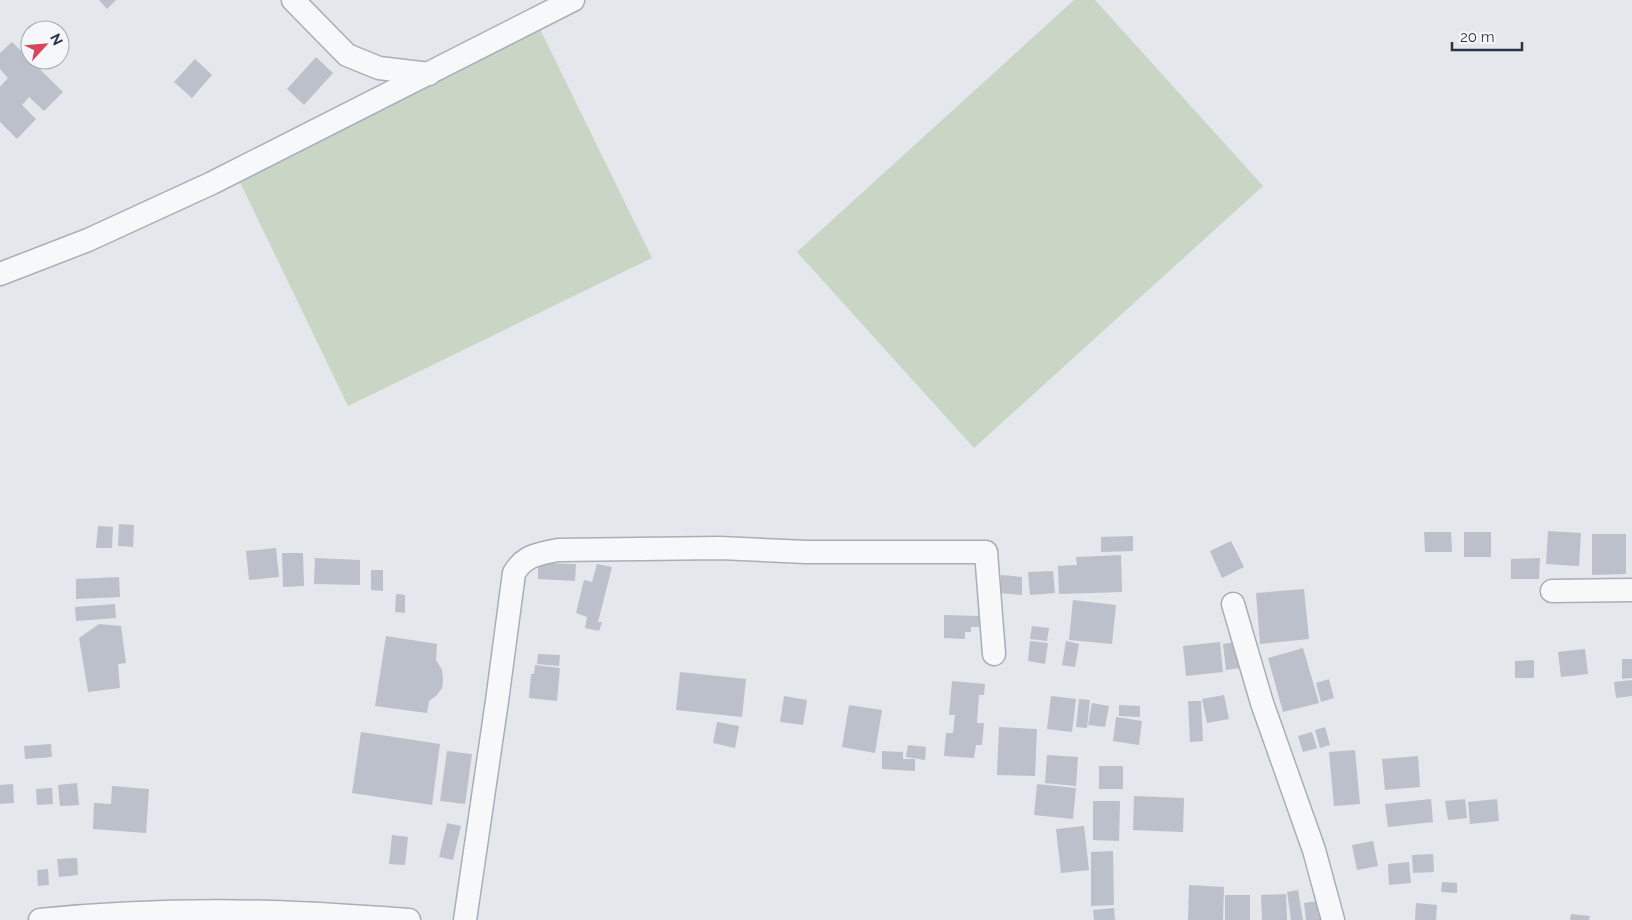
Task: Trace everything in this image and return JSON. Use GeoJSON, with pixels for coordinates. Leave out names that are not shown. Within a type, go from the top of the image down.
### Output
{"type":"FeatureCollection","features":[{"type":"Feature","properties":{"kind":"street"},"geometry":{"type":"LineString","coordinates":[[293,0],[347,55],[379,68],[429,74]]}},
{"type":"Feature","properties":{"kind":"street"},"geometry":{"type":"LineString","coordinates":[[0,274],[88,240],[194,191],[573,0]]}},
{"type":"Feature","properties":{"kind":"street"},"geometry":{"type":"LineString","coordinates":[[465,920],[514,573],[520,563],[534,555],[558,550],[711,548],[806,552],[986,552],[994,654]]}},
{"type":"Feature","properties":{"kind":"street"},"geometry":{"type":"LineString","coordinates":[[1552,591],[1632,590]]}},
{"type":"Feature","properties":{"kind":"street"},"geometry":{"type":"LineString","coordinates":[[1233,604],[1262,703],[1314,850],[1333,920]]}},
{"type":"Feature","properties":{"kind":"street"},"geometry":{"type":"LineString","coordinates":[[40,920],[97,914],[193,911],[273,912],[409,920]]}},
{"type":"Feature","properties":{"kind":"green space"},"geometry":{"type":"Polygon","coordinates":[[[1074,0],[1095,0],[1263,186],[974,448],[797,252],[1074,0]]]}},
{"type":"Feature","properties":{"kind":"green space"},"geometry":{"type":"Polygon","coordinates":[[[539,27],[652,258],[348,406],[236,174],[539,27]]]}},
{"type":"Feature","properties":{"kind":"building"},"geometry":{"type":"Polygon","coordinates":[[[99,0],[116,0],[107,9],[99,0]]]}},
{"type":"Feature","properties":{"kind":"building"},"geometry":{"type":"Polygon","coordinates":[[[12,42],[20,50],[20,70],[41,70],[63,92],[44,111],[29,97],[22,105],[36,119],[17,139],[0,122],[0,87],[8,78],[0,69],[0,53],[12,42]]]}},
{"type":"Feature","properties":{"kind":"building"},"geometry":{"type":"Polygon","coordinates":[[[316,57],[333,73],[304,105],[287,89],[316,57]]]}},
{"type":"Feature","properties":{"kind":"building"},"geometry":{"type":"Polygon","coordinates":[[[195,59],[212,75],[192,98],[174,82],[195,59]]]}},
{"type":"Feature","properties":{"kind":"building"},"geometry":{"type":"Polygon","coordinates":[[[119,524],[134,525],[133,547],[118,546],[119,524]]]}},
{"type":"Feature","properties":{"kind":"building"},"geometry":{"type":"Polygon","coordinates":[[[98,526],[113,527],[112,548],[96,548],[98,526]]]}},
{"type":"Feature","properties":{"kind":"building"},"geometry":{"type":"Polygon","coordinates":[[[1548,531],[1581,533],[1579,566],[1546,564],[1548,531]]]}},
{"type":"Feature","properties":{"kind":"building"},"geometry":{"type":"Polygon","coordinates":[[[1424,532],[1451,532],[1452,552],[1425,552],[1424,532]]]}},
{"type":"Feature","properties":{"kind":"building"},"geometry":{"type":"Polygon","coordinates":[[[1464,532],[1491,532],[1491,557],[1464,557],[1464,532]]]}},
{"type":"Feature","properties":{"kind":"building"},"geometry":{"type":"Polygon","coordinates":[[[1592,534],[1626,534],[1626,574],[1592,575],[1592,534]]]}},
{"type":"Feature","properties":{"kind":"building"},"geometry":{"type":"Polygon","coordinates":[[[1133,536],[1133,551],[1101,552],[1101,537],[1133,536]]]}},
{"type":"Feature","properties":{"kind":"building"},"geometry":{"type":"Polygon","coordinates":[[[1231,541],[1244,567],[1222,578],[1210,551],[1231,541]]]}},
{"type":"Feature","properties":{"kind":"building"},"geometry":{"type":"Polygon","coordinates":[[[276,548],[279,577],[249,580],[246,551],[276,548]]]}},
{"type":"Feature","properties":{"kind":"building"},"geometry":{"type":"Polygon","coordinates":[[[282,553],[303,553],[304,586],[283,587],[282,553]]]}},
{"type":"Feature","properties":{"kind":"building"},"geometry":{"type":"Polygon","coordinates":[[[1121,555],[1122,592],[1059,594],[1058,566],[1077,565],[1076,557],[1121,555]]]}},
{"type":"Feature","properties":{"kind":"building"},"geometry":{"type":"Polygon","coordinates":[[[315,558],[360,560],[360,585],[314,584],[315,558]]]}},
{"type":"Feature","properties":{"kind":"building"},"geometry":{"type":"Polygon","coordinates":[[[1540,558],[1539,579],[1511,579],[1511,559],[1540,558]]]}},
{"type":"Feature","properties":{"kind":"building"},"geometry":{"type":"Polygon","coordinates":[[[538,563],[576,564],[575,581],[538,579],[538,563]]]}},
{"type":"Feature","properties":{"kind":"building"},"geometry":{"type":"Polygon","coordinates":[[[597,564],[612,567],[598,622],[602,622],[599,631],[585,628],[587,617],[576,613],[584,580],[592,582],[597,564]]]}},
{"type":"Feature","properties":{"kind":"building"},"geometry":{"type":"Polygon","coordinates":[[[371,570],[383,570],[383,591],[371,590],[371,570]]]}},
{"type":"Feature","properties":{"kind":"building"},"geometry":{"type":"Polygon","coordinates":[[[1053,571],[1055,593],[1030,595],[1028,572],[1053,571]]]}},
{"type":"Feature","properties":{"kind":"building"},"geometry":{"type":"Polygon","coordinates":[[[1001,575],[1022,577],[1022,595],[1000,593],[1001,575]]]}},
{"type":"Feature","properties":{"kind":"building"},"geometry":{"type":"Polygon","coordinates":[[[119,577],[120,597],[76,599],[76,579],[119,577]]]}},
{"type":"Feature","properties":{"kind":"building"},"geometry":{"type":"Polygon","coordinates":[[[1304,589],[1309,639],[1260,644],[1256,593],[1304,589]]]}},
{"type":"Feature","properties":{"kind":"building"},"geometry":{"type":"Polygon","coordinates":[[[396,594],[405,595],[405,613],[395,612],[396,594]]]}},
{"type":"Feature","properties":{"kind":"building"},"geometry":{"type":"Polygon","coordinates":[[[1073,600],[1116,605],[1112,644],[1069,640],[1073,600]]]}},
{"type":"Feature","properties":{"kind":"building"},"geometry":{"type":"Polygon","coordinates":[[[115,604],[116,618],[76,621],[75,607],[115,604]]]}},
{"type":"Feature","properties":{"kind":"building"},"geometry":{"type":"Polygon","coordinates":[[[944,615],[980,616],[980,627],[971,627],[971,632],[965,632],[965,639],[944,638],[944,615]]]}},
{"type":"Feature","properties":{"kind":"building"},"geometry":{"type":"Polygon","coordinates":[[[99,624],[121,626],[126,663],[118,664],[120,688],[88,692],[79,638],[99,624]]]}},
{"type":"Feature","properties":{"kind":"building"},"geometry":{"type":"Polygon","coordinates":[[[1032,626],[1049,628],[1047,641],[1030,639],[1032,626]]]}},
{"type":"Feature","properties":{"kind":"building"},"geometry":{"type":"Polygon","coordinates":[[[386,636],[437,644],[436,660],[442,670],[442,688],[429,701],[427,713],[375,706],[386,636]]]}},
{"type":"Feature","properties":{"kind":"building"},"geometry":{"type":"Polygon","coordinates":[[[1030,641],[1048,643],[1045,664],[1028,661],[1030,641]]]}},
{"type":"Feature","properties":{"kind":"building"},"geometry":{"type":"Polygon","coordinates":[[[1066,641],[1079,644],[1075,667],[1062,665],[1066,641]]]}},
{"type":"Feature","properties":{"kind":"building"},"geometry":{"type":"Polygon","coordinates":[[[1220,642],[1223,672],[1186,676],[1183,646],[1220,642]]]}},
{"type":"Feature","properties":{"kind":"building"},"geometry":{"type":"Polygon","coordinates":[[[1237,642],[1240,668],[1226,670],[1223,644],[1237,642]]]}},
{"type":"Feature","properties":{"kind":"building"},"geometry":{"type":"Polygon","coordinates":[[[1303,648],[1319,703],[1283,712],[1268,658],[1303,648]]]}},
{"type":"Feature","properties":{"kind":"building"},"geometry":{"type":"Polygon","coordinates":[[[1585,649],[1588,674],[1561,677],[1558,652],[1585,649]]]}},
{"type":"Feature","properties":{"kind":"building"},"geometry":{"type":"Polygon","coordinates":[[[538,654],[560,655],[559,666],[537,664],[538,654]]]}},
{"type":"Feature","properties":{"kind":"building"},"geometry":{"type":"Polygon","coordinates":[[[1622,659],[1632,659],[1632,678],[1622,679],[1622,659]]]}},
{"type":"Feature","properties":{"kind":"building"},"geometry":{"type":"Polygon","coordinates":[[[1534,660],[1534,678],[1515,678],[1515,661],[1534,660]]]}},
{"type":"Feature","properties":{"kind":"building"},"geometry":{"type":"Polygon","coordinates":[[[535,665],[560,668],[557,701],[529,698],[531,674],[534,674],[535,665]]]}},
{"type":"Feature","properties":{"kind":"building"},"geometry":{"type":"Polygon","coordinates":[[[680,672],[746,679],[742,717],[676,710],[680,672]]]}},
{"type":"Feature","properties":{"kind":"building"},"geometry":{"type":"Polygon","coordinates":[[[1329,679],[1334,698],[1321,702],[1316,683],[1329,679]]]}},
{"type":"Feature","properties":{"kind":"building"},"geometry":{"type":"Polygon","coordinates":[[[1632,680],[1632,696],[1616,698],[1614,682],[1632,680]]]}},
{"type":"Feature","properties":{"kind":"building"},"geometry":{"type":"Polygon","coordinates":[[[952,681],[985,684],[984,695],[979,695],[977,723],[984,723],[982,745],[976,745],[974,758],[944,756],[946,733],[953,733],[955,715],[949,715],[952,681]]]}},
{"type":"Feature","properties":{"kind":"building"},"geometry":{"type":"Polygon","coordinates":[[[1224,695],[1229,719],[1207,723],[1202,699],[1224,695]]]}},
{"type":"Feature","properties":{"kind":"building"},"geometry":{"type":"Polygon","coordinates":[[[784,696],[807,700],[803,725],[780,722],[784,696]]]}},
{"type":"Feature","properties":{"kind":"building"},"geometry":{"type":"Polygon","coordinates":[[[1051,696],[1076,699],[1072,732],[1047,729],[1051,696]]]}},
{"type":"Feature","properties":{"kind":"building"},"geometry":{"type":"Polygon","coordinates":[[[1079,699],[1090,700],[1087,728],[1076,727],[1079,699]]]}},
{"type":"Feature","properties":{"kind":"building"},"geometry":{"type":"Polygon","coordinates":[[[1188,701],[1201,701],[1203,741],[1190,742],[1188,701]]]}},
{"type":"Feature","properties":{"kind":"building"},"geometry":{"type":"Polygon","coordinates":[[[1092,703],[1109,706],[1105,727],[1088,725],[1092,703]]]}},
{"type":"Feature","properties":{"kind":"building"},"geometry":{"type":"Polygon","coordinates":[[[849,705],[882,710],[875,753],[842,747],[849,705]]]}},
{"type":"Feature","properties":{"kind":"building"},"geometry":{"type":"Polygon","coordinates":[[[1119,705],[1140,706],[1140,717],[1119,716],[1119,705]]]}},
{"type":"Feature","properties":{"kind":"building"},"geometry":{"type":"Polygon","coordinates":[[[1116,717],[1142,721],[1139,745],[1113,741],[1116,717]]]}},
{"type":"Feature","properties":{"kind":"building"},"geometry":{"type":"Polygon","coordinates":[[[717,722],[739,726],[735,748],[713,743],[717,722]]]}},
{"type":"Feature","properties":{"kind":"building"},"geometry":{"type":"Polygon","coordinates":[[[999,727],[1037,729],[1035,776],[997,775],[999,727]]]}},
{"type":"Feature","properties":{"kind":"building"},"geometry":{"type":"Polygon","coordinates":[[[1325,727],[1330,745],[1320,748],[1315,730],[1325,727]]]}},
{"type":"Feature","properties":{"kind":"building"},"geometry":{"type":"Polygon","coordinates":[[[361,732],[440,744],[432,805],[352,793],[361,732]]]}},
{"type":"Feature","properties":{"kind":"building"},"geometry":{"type":"Polygon","coordinates":[[[1312,732],[1317,748],[1303,752],[1298,736],[1312,732]]]}},
{"type":"Feature","properties":{"kind":"building"},"geometry":{"type":"Polygon","coordinates":[[[51,744],[52,757],[25,759],[24,746],[51,744]]]}},
{"type":"Feature","properties":{"kind":"building"},"geometry":{"type":"Polygon","coordinates":[[[908,745],[926,747],[925,760],[906,757],[908,745]]]}},
{"type":"Feature","properties":{"kind":"building"},"geometry":{"type":"Polygon","coordinates":[[[1355,750],[1360,804],[1334,806],[1329,752],[1355,750]]]}},
{"type":"Feature","properties":{"kind":"building"},"geometry":{"type":"Polygon","coordinates":[[[447,751],[472,754],[465,804],[440,801],[447,751]]]}},
{"type":"Feature","properties":{"kind":"building"},"geometry":{"type":"Polygon","coordinates":[[[882,751],[903,752],[903,759],[915,759],[915,771],[882,769],[882,751]]]}},
{"type":"Feature","properties":{"kind":"building"},"geometry":{"type":"Polygon","coordinates":[[[1047,755],[1078,757],[1076,786],[1045,783],[1047,755]]]}},
{"type":"Feature","properties":{"kind":"building"},"geometry":{"type":"Polygon","coordinates":[[[1418,756],[1420,787],[1385,790],[1382,759],[1418,756]]]}},
{"type":"Feature","properties":{"kind":"building"},"geometry":{"type":"Polygon","coordinates":[[[1099,766],[1123,766],[1123,789],[1099,789],[1099,766]]]}},
{"type":"Feature","properties":{"kind":"building"},"geometry":{"type":"Polygon","coordinates":[[[77,783],[79,805],[60,806],[58,785],[77,783]]]}},
{"type":"Feature","properties":{"kind":"building"},"geometry":{"type":"Polygon","coordinates":[[[13,784],[14,803],[0,804],[0,785],[13,784]]]}},
{"type":"Feature","properties":{"kind":"building"},"geometry":{"type":"Polygon","coordinates":[[[1037,784],[1076,788],[1073,819],[1034,815],[1037,784]]]}},
{"type":"Feature","properties":{"kind":"building"},"geometry":{"type":"Polygon","coordinates":[[[112,786],[149,789],[146,833],[93,829],[94,803],[111,804],[112,786]]]}},
{"type":"Feature","properties":{"kind":"building"},"geometry":{"type":"Polygon","coordinates":[[[52,788],[53,804],[37,805],[36,789],[52,788]]]}},
{"type":"Feature","properties":{"kind":"building"},"geometry":{"type":"Polygon","coordinates":[[[1134,796],[1184,798],[1183,832],[1133,830],[1134,796]]]}},
{"type":"Feature","properties":{"kind":"building"},"geometry":{"type":"Polygon","coordinates":[[[1431,799],[1433,822],[1388,827],[1385,804],[1431,799]]]}},
{"type":"Feature","properties":{"kind":"building"},"geometry":{"type":"Polygon","coordinates":[[[1465,799],[1467,818],[1448,820],[1445,801],[1465,799]]]}},
{"type":"Feature","properties":{"kind":"building"},"geometry":{"type":"Polygon","coordinates":[[[1497,799],[1499,821],[1470,824],[1468,802],[1497,799]]]}},
{"type":"Feature","properties":{"kind":"building"},"geometry":{"type":"Polygon","coordinates":[[[1093,801],[1120,801],[1119,841],[1093,840],[1093,801]]]}},
{"type":"Feature","properties":{"kind":"building"},"geometry":{"type":"Polygon","coordinates":[[[447,823],[461,826],[453,860],[439,857],[447,823]]]}},
{"type":"Feature","properties":{"kind":"building"},"geometry":{"type":"Polygon","coordinates":[[[1084,826],[1089,870],[1061,873],[1056,829],[1084,826]]]}},
{"type":"Feature","properties":{"kind":"building"},"geometry":{"type":"Polygon","coordinates":[[[392,835],[408,837],[405,865],[389,864],[392,835]]]}},
{"type":"Feature","properties":{"kind":"building"},"geometry":{"type":"Polygon","coordinates":[[[1373,841],[1378,866],[1357,870],[1352,845],[1373,841]]]}},
{"type":"Feature","properties":{"kind":"building"},"geometry":{"type":"Polygon","coordinates":[[[1113,851],[1114,905],[1091,906],[1091,852],[1113,851]]]}},
{"type":"Feature","properties":{"kind":"building"},"geometry":{"type":"Polygon","coordinates":[[[1433,854],[1434,872],[1413,873],[1412,855],[1433,854]]]}},
{"type":"Feature","properties":{"kind":"building"},"geometry":{"type":"Polygon","coordinates":[[[77,858],[78,875],[59,877],[57,859],[77,858]]]}},
{"type":"Feature","properties":{"kind":"building"},"geometry":{"type":"Polygon","coordinates":[[[1409,862],[1411,883],[1389,885],[1388,864],[1409,862]]]}},
{"type":"Feature","properties":{"kind":"building"},"geometry":{"type":"Polygon","coordinates":[[[48,869],[49,885],[38,886],[37,870],[48,869]]]}},
{"type":"Feature","properties":{"kind":"building"},"geometry":{"type":"Polygon","coordinates":[[[1442,882],[1457,883],[1457,893],[1441,892],[1442,882]]]}},
{"type":"Feature","properties":{"kind":"building"},"geometry":{"type":"Polygon","coordinates":[[[1189,885],[1224,887],[1223,920],[1188,920],[1189,885]]]}},
{"type":"Feature","properties":{"kind":"building"},"geometry":{"type":"Polygon","coordinates":[[[1298,890],[1303,920],[1291,920],[1287,892],[1298,890]]]}},
{"type":"Feature","properties":{"kind":"building"},"geometry":{"type":"Polygon","coordinates":[[[1286,894],[1287,920],[1262,920],[1261,895],[1286,894]]]}},
{"type":"Feature","properties":{"kind":"building"},"geometry":{"type":"Polygon","coordinates":[[[1225,895],[1250,895],[1250,920],[1225,920],[1225,895]]]}},
{"type":"Feature","properties":{"kind":"building"},"geometry":{"type":"Polygon","coordinates":[[[1318,901],[1321,920],[1306,920],[1304,903],[1318,901]]]}},
{"type":"Feature","properties":{"kind":"building"},"geometry":{"type":"Polygon","coordinates":[[[1416,903],[1437,905],[1436,920],[1415,920],[1416,903]]]}},
{"type":"Feature","properties":{"kind":"building"},"geometry":{"type":"Polygon","coordinates":[[[1114,908],[1115,920],[1094,920],[1093,910],[1114,908]]]}},
{"type":"Feature","properties":{"kind":"building"},"geometry":{"type":"Polygon","coordinates":[[[1571,914],[1590,916],[1589,920],[1570,920],[1571,914]]]}}]}
